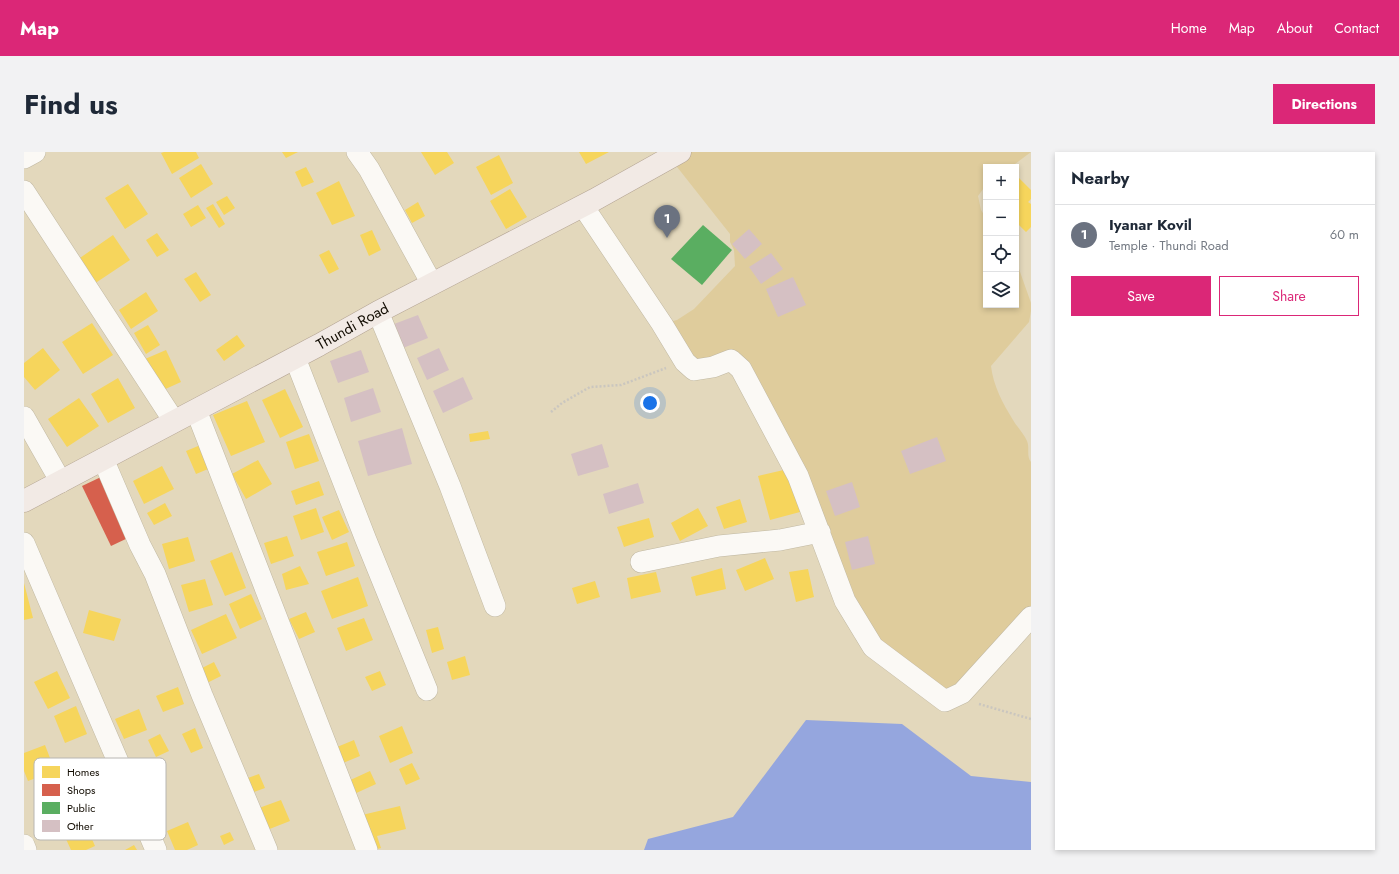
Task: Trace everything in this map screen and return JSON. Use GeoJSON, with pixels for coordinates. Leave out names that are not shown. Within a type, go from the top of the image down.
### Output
{"type":"FeatureCollection","features":[{"type":"Feature","properties":{"kind":"main road","name":"Thundi Road"},"geometry":{"type":"LineString","coordinates":[[24,501],[295,358],[378,312],[583,206],[680,152]]}},
{"type":"Feature","properties":{"kind":"street"},"geometry":{"type":"LineString","coordinates":[[24,158],[35,152]]}},
{"type":"Feature","properties":{"kind":"street"},"geometry":{"type":"LineString","coordinates":[[357,152],[369,169],[432,284]]}},
{"type":"Feature","properties":{"kind":"street"},"geometry":{"type":"LineString","coordinates":[[24,191],[170,415]]}},
{"type":"Feature","properties":{"kind":"street"},"geometry":{"type":"LineString","coordinates":[[583,206],[662,324],[685,362],[694,370],[713,367],[731,360],[741,369],[798,476],[845,601],[874,648],[945,701],[962,693],[1031,617]]}},
{"type":"Feature","properties":{"kind":"street"},"geometry":{"type":"LineString","coordinates":[[378,312],[450,486],[495,606]]}},
{"type":"Feature","properties":{"kind":"street"},"geometry":{"type":"LineString","coordinates":[[295,358],[366,540],[427,690]]}},
{"type":"Feature","properties":{"kind":"street"},"geometry":{"type":"LineString","coordinates":[[196,410],[367,850]]}},
{"type":"Feature","properties":{"kind":"street"},"geometry":{"type":"LineString","coordinates":[[24,417],[61,482]]}},
{"type":"Feature","properties":{"kind":"street"},"geometry":{"type":"LineString","coordinates":[[103,459],[140,545],[155,574],[202,695],[267,850]]}},
{"type":"Feature","properties":{"kind":"street"},"geometry":{"type":"LineString","coordinates":[[641,562],[719,546],[780,540],[820,532]]}},
{"type":"Feature","properties":{"kind":"street"},"geometry":{"type":"LineString","coordinates":[[24,543],[116,758]]}},
{"type":"Feature","properties":{"kind":"street"},"geometry":{"type":"LineString","coordinates":[[152,840],[156,850]]}},
{"type":"Feature","properties":{"kind":"street"},"geometry":{"type":"LineString","coordinates":[[24,845],[26,850]]}},
{"type":"Feature","properties":{"kind":"path"},"geometry":{"type":"LineString","coordinates":[[551,412],[562,403],[590,387],[621,385],[685,362]]}},
{"type":"Feature","properties":{"kind":"path"},"geometry":{"type":"LineString","coordinates":[[956,696],[984,706],[1031,719]]}},
{"type":"Feature","properties":{"kind":"shaded area"},"geometry":{"type":"Polygon","coordinates":[[[680,152],[1031,152],[1015,164],[983,164],[983,189],[978,196],[983,213],[983,308],[1019,308],[1019,269],[1031,303],[1029,322],[991,366],[996,387],[1002,401],[1027,441],[1031,462],[1031,617],[945,701],[873,647],[741,369],[694,370],[662,324],[677,320],[694,309],[735,266],[734,250],[730,242],[730,234],[670,158],[680,152]]]}},
{"type":"Feature","properties":{"kind":"water"},"geometry":{"type":"Polygon","coordinates":[[[806,720],[902,724],[971,776],[1031,782],[1031,850],[644,850],[648,839],[733,817],[806,720]]]}},
{"type":"Feature","properties":{"kind":"building: Homes"},"geometry":{"type":"Polygon","coordinates":[[[196,152],[199,158],[172,174],[161,153],[196,152]]]}},
{"type":"Feature","properties":{"kind":"building: Homes"},"geometry":{"type":"Polygon","coordinates":[[[282,152],[298,152],[286,158],[282,152]]]}},
{"type":"Feature","properties":{"kind":"building: Homes"},"geometry":{"type":"Polygon","coordinates":[[[421,152],[447,152],[454,163],[435,175],[421,152]]]}},
{"type":"Feature","properties":{"kind":"building: Homes"},"geometry":{"type":"Polygon","coordinates":[[[579,152],[609,152],[586,164],[579,152]]]}},
{"type":"Feature","properties":{"kind":"building: Homes"},"geometry":{"type":"Polygon","coordinates":[[[499,155],[513,183],[491,195],[476,167],[499,155]]]}},
{"type":"Feature","properties":{"kind":"building: Homes"},"geometry":{"type":"Polygon","coordinates":[[[201,164],[213,184],[191,198],[179,178],[201,164]]]}},
{"type":"Feature","properties":{"kind":"building: Homes"},"geometry":{"type":"Polygon","coordinates":[[[306,167],[314,182],[302,187],[295,172],[306,167]]]}},
{"type":"Feature","properties":{"kind":"building: Homes"},"geometry":{"type":"Polygon","coordinates":[[[1019,178],[1031,190],[1031,199],[1028,202],[1031,204],[1031,227],[1026,232],[1019,225],[1019,178]]]}},
{"type":"Feature","properties":{"kind":"building: Homes"},"geometry":{"type":"Polygon","coordinates":[[[339,181],[355,216],[332,225],[316,193],[339,181]]]}},
{"type":"Feature","properties":{"kind":"building: Homes"},"geometry":{"type":"Polygon","coordinates":[[[128,184],[148,214],[125,229],[105,198],[128,184]]]}},
{"type":"Feature","properties":{"kind":"building: Homes"},"geometry":{"type":"Polygon","coordinates":[[[510,189],[527,217],[506,229],[490,201],[510,189]]]}},
{"type":"Feature","properties":{"kind":"building: Homes"},"geometry":{"type":"Polygon","coordinates":[[[227,196],[235,208],[224,215],[216,202],[227,196]]]}},
{"type":"Feature","properties":{"kind":"building: Homes"},"geometry":{"type":"Polygon","coordinates":[[[418,202],[425,216],[412,223],[405,210],[418,202]]]}},
{"type":"Feature","properties":{"kind":"building: Homes"},"geometry":{"type":"Polygon","coordinates":[[[213,204],[225,224],[219,228],[206,208],[213,204]]]}},
{"type":"Feature","properties":{"kind":"building: Homes"},"geometry":{"type":"Polygon","coordinates":[[[198,205],[206,218],[191,227],[183,214],[198,205]]]}},
{"type":"Feature","properties":{"kind":"building: Homes"},"geometry":{"type":"Polygon","coordinates":[[[372,230],[381,250],[369,256],[360,235],[372,230]]]}},
{"type":"Feature","properties":{"kind":"building: Homes"},"geometry":{"type":"Polygon","coordinates":[[[157,233],[169,250],[157,257],[146,240],[157,233]]]}},
{"type":"Feature","properties":{"kind":"building: Homes"},"geometry":{"type":"Polygon","coordinates":[[[113,235],[130,260],[94,284],[77,260],[113,235]]]}},
{"type":"Feature","properties":{"kind":"building: Homes"},"geometry":{"type":"Polygon","coordinates":[[[329,250],[339,269],[329,274],[319,255],[329,250]]]}},
{"type":"Feature","properties":{"kind":"building: Homes"},"geometry":{"type":"Polygon","coordinates":[[[196,272],[211,295],[200,302],[184,279],[196,272]]]}},
{"type":"Feature","properties":{"kind":"building: Homes"},"geometry":{"type":"Polygon","coordinates":[[[146,292],[158,311],[131,329],[119,310],[146,292]]]}},
{"type":"Feature","properties":{"kind":"building: Homes"},"geometry":{"type":"Polygon","coordinates":[[[92,323],[113,355],[83,374],[62,342],[92,323]]]}},
{"type":"Feature","properties":{"kind":"building: Homes"},"geometry":{"type":"Polygon","coordinates":[[[148,325],[160,345],[146,354],[134,333],[148,325]]]}},
{"type":"Feature","properties":{"kind":"building: Homes"},"geometry":{"type":"Polygon","coordinates":[[[237,335],[245,346],[224,361],[216,350],[237,335]]]}},
{"type":"Feature","properties":{"kind":"building: Homes"},"geometry":{"type":"Polygon","coordinates":[[[43,348],[60,370],[35,390],[24,377],[24,363],[43,348]]]}},
{"type":"Feature","properties":{"kind":"building: Homes"},"geometry":{"type":"Polygon","coordinates":[[[166,350],[181,382],[161,391],[145,359],[166,350]]]}},
{"type":"Feature","properties":{"kind":"building: Homes"},"geometry":{"type":"Polygon","coordinates":[[[118,378],[135,408],[108,423],[91,394],[118,378]]]}},
{"type":"Feature","properties":{"kind":"building: Homes"},"geometry":{"type":"Polygon","coordinates":[[[285,389],[303,427],[280,438],[262,400],[285,389]]]}},
{"type":"Feature","properties":{"kind":"building: Homes"},"geometry":{"type":"Polygon","coordinates":[[[79,398],[99,426],[67,447],[48,419],[79,398]]]}},
{"type":"Feature","properties":{"kind":"building: Homes"},"geometry":{"type":"Polygon","coordinates":[[[247,401],[265,442],[231,456],[213,415],[247,401]]]}},
{"type":"Feature","properties":{"kind":"building: Homes"},"geometry":{"type":"Polygon","coordinates":[[[488,431],[490,439],[470,442],[469,434],[488,431]]]}},
{"type":"Feature","properties":{"kind":"building: Homes"},"geometry":{"type":"Polygon","coordinates":[[[309,434],[319,461],[295,469],[286,442],[309,434]]]}},
{"type":"Feature","properties":{"kind":"building: Homes"},"geometry":{"type":"Polygon","coordinates":[[[203,444],[213,467],[196,474],[186,451],[203,444]]]}},
{"type":"Feature","properties":{"kind":"building: Homes"},"geometry":{"type":"Polygon","coordinates":[[[258,460],[272,484],[246,499],[232,474],[258,460]]]}},
{"type":"Feature","properties":{"kind":"building: Homes"},"geometry":{"type":"Polygon","coordinates":[[[162,466],[174,489],[144,504],[133,481],[162,466]]]}},
{"type":"Feature","properties":{"kind":"building: Homes"},"geometry":{"type":"Polygon","coordinates":[[[788,469],[800,512],[770,520],[758,476],[788,469]]]}},
{"type":"Feature","properties":{"kind":"building: Homes"},"geometry":{"type":"Polygon","coordinates":[[[319,481],[324,495],[296,505],[291,491],[319,481]]]}},
{"type":"Feature","properties":{"kind":"building: Homes"},"geometry":{"type":"Polygon","coordinates":[[[740,499],[747,522],[724,529],[716,507],[740,499]]]}},
{"type":"Feature","properties":{"kind":"building: Homes"},"geometry":{"type":"Polygon","coordinates":[[[165,503],[172,516],[154,525],[147,513],[165,503]]]}},
{"type":"Feature","properties":{"kind":"building: Homes"},"geometry":{"type":"Polygon","coordinates":[[[316,508],[324,532],[301,540],[293,516],[316,508]]]}},
{"type":"Feature","properties":{"kind":"building: Homes"},"geometry":{"type":"Polygon","coordinates":[[[698,508],[708,526],[680,541],[671,523],[698,508]]]}},
{"type":"Feature","properties":{"kind":"building: Homes"},"geometry":{"type":"Polygon","coordinates":[[[339,510],[349,532],[332,540],[322,517],[339,510]]]}},
{"type":"Feature","properties":{"kind":"building: Homes"},"geometry":{"type":"Polygon","coordinates":[[[649,518],[654,537],[624,547],[617,527],[649,518]]]}},
{"type":"Feature","properties":{"kind":"building: Homes"},"geometry":{"type":"Polygon","coordinates":[[[287,536],[294,556],[271,564],[264,543],[287,536]]]}},
{"type":"Feature","properties":{"kind":"building: Homes"},"geometry":{"type":"Polygon","coordinates":[[[188,537],[195,561],[169,569],[162,544],[188,537]]]}},
{"type":"Feature","properties":{"kind":"building: Homes"},"geometry":{"type":"Polygon","coordinates":[[[347,542],[355,566],[326,576],[317,552],[347,542]]]}},
{"type":"Feature","properties":{"kind":"building: Homes"},"geometry":{"type":"Polygon","coordinates":[[[232,552],[246,588],[225,596],[210,561],[232,552]]]}},
{"type":"Feature","properties":{"kind":"building: Homes"},"geometry":{"type":"Polygon","coordinates":[[[765,558],[774,579],[745,591],[736,570],[765,558]]]}},
{"type":"Feature","properties":{"kind":"building: Homes"},"geometry":{"type":"Polygon","coordinates":[[[300,566],[309,584],[286,590],[282,574],[300,566]]]}},
{"type":"Feature","properties":{"kind":"building: Homes"},"geometry":{"type":"Polygon","coordinates":[[[722,568],[726,589],[696,596],[691,577],[722,568]]]}},
{"type":"Feature","properties":{"kind":"building: Homes"},"geometry":{"type":"Polygon","coordinates":[[[808,569],[814,597],[796,602],[789,572],[808,569]]]}},
{"type":"Feature","properties":{"kind":"building: Homes"},"geometry":{"type":"Polygon","coordinates":[[[656,572],[661,592],[631,599],[627,578],[656,572]]]}},
{"type":"Feature","properties":{"kind":"building: Homes"},"geometry":{"type":"Polygon","coordinates":[[[358,577],[368,606],[332,619],[321,591],[358,577]]]}},
{"type":"Feature","properties":{"kind":"building: Homes"},"geometry":{"type":"Polygon","coordinates":[[[205,579],[213,605],[189,612],[181,585],[205,579]]]}},
{"type":"Feature","properties":{"kind":"building: Homes"},"geometry":{"type":"Polygon","coordinates":[[[595,581],[600,597],[577,604],[572,588],[595,581]]]}},
{"type":"Feature","properties":{"kind":"building: Homes"},"geometry":{"type":"Polygon","coordinates":[[[24,583],[33,618],[24,620],[24,583]]]}},
{"type":"Feature","properties":{"kind":"building: Homes"},"geometry":{"type":"Polygon","coordinates":[[[251,594],[262,619],[240,629],[229,604],[251,594]]]}},
{"type":"Feature","properties":{"kind":"building: Homes"},"geometry":{"type":"Polygon","coordinates":[[[89,610],[121,619],[114,641],[83,633],[89,610]]]}},
{"type":"Feature","properties":{"kind":"building: Homes"},"geometry":{"type":"Polygon","coordinates":[[[306,612],[315,632],[299,639],[289,619],[306,612]]]}},
{"type":"Feature","properties":{"kind":"building: Homes"},"geometry":{"type":"Polygon","coordinates":[[[226,614],[237,638],[202,654],[191,630],[226,614]]]}},
{"type":"Feature","properties":{"kind":"building: Homes"},"geometry":{"type":"Polygon","coordinates":[[[364,618],[373,640],[346,651],[337,628],[364,618]]]}},
{"type":"Feature","properties":{"kind":"building: Homes"},"geometry":{"type":"Polygon","coordinates":[[[438,627],[444,649],[432,653],[426,630],[438,627]]]}},
{"type":"Feature","properties":{"kind":"building: Homes"},"geometry":{"type":"Polygon","coordinates":[[[465,656],[470,675],[452,680],[447,662],[465,656]]]}},
{"type":"Feature","properties":{"kind":"building: Homes"},"geometry":{"type":"Polygon","coordinates":[[[214,662],[221,676],[203,685],[196,671],[214,662]]]}},
{"type":"Feature","properties":{"kind":"building: Homes"},"geometry":{"type":"Polygon","coordinates":[[[57,671],[70,698],[48,709],[34,682],[57,671]]]}},
{"type":"Feature","properties":{"kind":"building: Homes"},"geometry":{"type":"Polygon","coordinates":[[[380,671],[386,685],[372,691],[365,677],[380,671]]]}},
{"type":"Feature","properties":{"kind":"building: Homes"},"geometry":{"type":"Polygon","coordinates":[[[178,687],[184,704],[163,712],[156,696],[178,687]]]}},
{"type":"Feature","properties":{"kind":"building: Homes"},"geometry":{"type":"Polygon","coordinates":[[[76,706],[87,734],[65,743],[54,716],[76,706]]]}},
{"type":"Feature","properties":{"kind":"building: Homes"},"geometry":{"type":"Polygon","coordinates":[[[139,709],[147,730],[124,739],[115,719],[139,709]]]}},
{"type":"Feature","properties":{"kind":"building: Homes"},"geometry":{"type":"Polygon","coordinates":[[[402,726],[413,753],[390,763],[379,736],[402,726]]]}},
{"type":"Feature","properties":{"kind":"building: Homes"},"geometry":{"type":"Polygon","coordinates":[[[195,728],[203,748],[191,753],[182,734],[195,728]]]}},
{"type":"Feature","properties":{"kind":"building: Homes"},"geometry":{"type":"Polygon","coordinates":[[[160,734],[169,751],[156,757],[148,740],[160,734]]]}},
{"type":"Feature","properties":{"kind":"building: Homes"},"geometry":{"type":"Polygon","coordinates":[[[354,740],[360,756],[343,763],[337,747],[354,740]]]}},
{"type":"Feature","properties":{"kind":"building: Homes"},"geometry":{"type":"Polygon","coordinates":[[[45,745],[50,758],[34,758],[34,779],[28,781],[24,771],[24,753],[45,745]]]}},
{"type":"Feature","properties":{"kind":"building: Homes"},"geometry":{"type":"Polygon","coordinates":[[[412,763],[420,779],[406,785],[399,769],[412,763]]]}},
{"type":"Feature","properties":{"kind":"building: Homes"},"geometry":{"type":"Polygon","coordinates":[[[370,771],[376,784],[352,795],[346,782],[370,771]]]}},
{"type":"Feature","properties":{"kind":"building: Homes"},"geometry":{"type":"Polygon","coordinates":[[[259,774],[265,788],[254,792],[248,778],[259,774]]]}},
{"type":"Feature","properties":{"kind":"building: Homes"},"geometry":{"type":"Polygon","coordinates":[[[281,800],[290,821],[267,830],[259,808],[281,800]]]}},
{"type":"Feature","properties":{"kind":"building: Homes"},"geometry":{"type":"Polygon","coordinates":[[[400,806],[406,829],[377,836],[381,848],[374,850],[362,815],[400,806]]]}},
{"type":"Feature","properties":{"kind":"building: Homes"},"geometry":{"type":"Polygon","coordinates":[[[188,822],[198,845],[187,850],[175,850],[167,831],[188,822]]]}},
{"type":"Feature","properties":{"kind":"building: Homes"},"geometry":{"type":"Polygon","coordinates":[[[230,832],[234,840],[224,845],[220,836],[230,832]]]}},
{"type":"Feature","properties":{"kind":"building: Homes"},"geometry":{"type":"Polygon","coordinates":[[[66,840],[92,840],[95,846],[86,850],[71,850],[66,840]]]}},
{"type":"Feature","properties":{"kind":"building: Homes"},"geometry":{"type":"Polygon","coordinates":[[[134,845],[137,850],[125,850],[134,845]]]}},
{"type":"Feature","properties":{"kind":"building: Shops"},"geometry":{"type":"Polygon","coordinates":[[[101,477],[130,537],[111,546],[82,486],[101,477]]]}},
{"type":"Feature","properties":{"kind":"building: Public"},"geometry":{"type":"Polygon","coordinates":[[[703,225],[732,250],[702,285],[671,259],[703,225]]]}},
{"type":"Feature","properties":{"kind":"building: Other"},"geometry":{"type":"Polygon","coordinates":[[[749,229],[762,244],[745,259],[732,244],[749,229]]]}},
{"type":"Feature","properties":{"kind":"building: Other"},"geometry":{"type":"Polygon","coordinates":[[[771,253],[783,269],[761,284],[749,267],[771,253]]]}},
{"type":"Feature","properties":{"kind":"building: Other"},"geometry":{"type":"Polygon","coordinates":[[[793,277],[806,305],[778,317],[766,289],[793,277]]]}},
{"type":"Feature","properties":{"kind":"building: Other"},"geometry":{"type":"Polygon","coordinates":[[[418,315],[428,338],[403,348],[394,324],[418,315]]]}},
{"type":"Feature","properties":{"kind":"building: Other"},"geometry":{"type":"Polygon","coordinates":[[[439,348],[449,370],[427,380],[417,358],[439,348]]]}},
{"type":"Feature","properties":{"kind":"building: Other"},"geometry":{"type":"Polygon","coordinates":[[[361,350],[369,372],[338,383],[330,361],[361,350]]]}},
{"type":"Feature","properties":{"kind":"building: Other"},"geometry":{"type":"Polygon","coordinates":[[[463,377],[473,399],[443,413],[433,391],[463,377]]]}},
{"type":"Feature","properties":{"kind":"building: Other"},"geometry":{"type":"Polygon","coordinates":[[[373,388],[381,412],[351,422],[344,398],[373,388]]]}},
{"type":"Feature","properties":{"kind":"building: Other"},"geometry":{"type":"Polygon","coordinates":[[[402,428],[412,464],[368,476],[358,441],[402,428]]]}},
{"type":"Feature","properties":{"kind":"building: Other"},"geometry":{"type":"Polygon","coordinates":[[[937,437],[946,461],[910,474],[901,451],[937,437]]]}},
{"type":"Feature","properties":{"kind":"building: Other"},"geometry":{"type":"Polygon","coordinates":[[[602,444],[609,467],[578,476],[571,454],[602,444]]]}},
{"type":"Feature","properties":{"kind":"building: Other"},"geometry":{"type":"Polygon","coordinates":[[[852,482],[860,507],[835,516],[826,491],[852,482]]]}},
{"type":"Feature","properties":{"kind":"building: Other"},"geometry":{"type":"Polygon","coordinates":[[[638,483],[644,503],[609,514],[603,494],[638,483]]]}},
{"type":"Feature","properties":{"kind":"building: Other"},"geometry":{"type":"Polygon","coordinates":[[[868,536],[875,564],[852,570],[845,542],[868,536]]]}},
{"type":"Feature","properties":{"kind":"place","name":"Iyanar Kovil"},"geometry":{"type":"Point","coordinates":[667,238]}}]}
